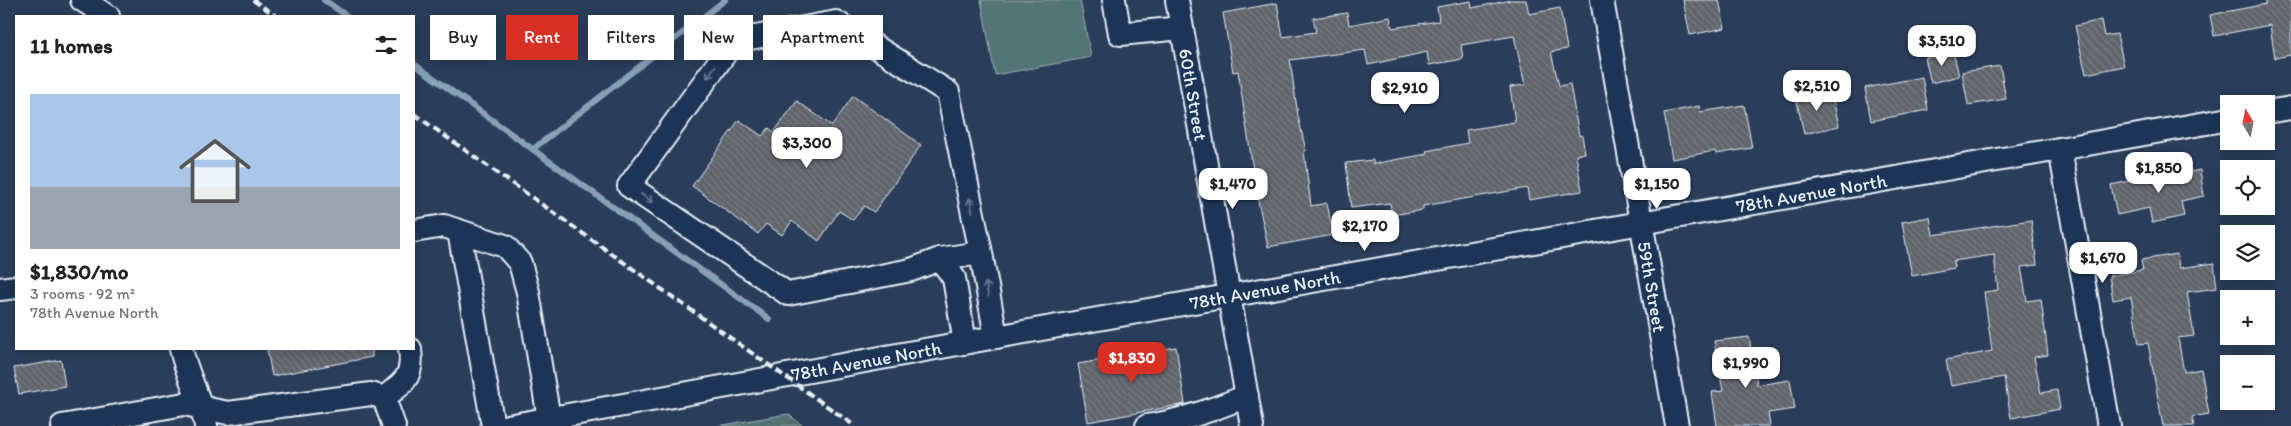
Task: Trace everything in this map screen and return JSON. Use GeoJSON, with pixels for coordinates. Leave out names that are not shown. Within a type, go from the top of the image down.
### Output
{"type":"FeatureCollection","features":[{"type":"Feature","properties":{"kind":"street"},"geometry":{"type":"LineString","coordinates":[[82,0],[106,15]]}},
{"type":"Feature","properties":{"kind":"street"},"geometry":{"type":"LineString","coordinates":[[1114,0],[1120,34],[1182,28]]}},
{"type":"Feature","properties":{"kind":"street","name":"60th Street"},"geometry":{"type":"LineString","coordinates":[[1178,0],[1252,426]]}},
{"type":"Feature","properties":{"kind":"street","name":"59th Street"},"geometry":{"type":"LineString","coordinates":[[1602,0],[1677,426]]}},
{"type":"Feature","properties":{"kind":"street"},"geometry":{"type":"LineString","coordinates":[[980,253],[940,260],[912,270],[788,294],[629,186],[734,40],[836,22],[948,92],[980,253],[996,337]]}},
{"type":"Feature","properties":{"kind":"street"},"geometry":{"type":"LineString","coordinates":[[2275,111],[2291,108]]}},
{"type":"Feature","properties":{"kind":"street","name":"78th Avenue North"},"geometry":{"type":"LineString","coordinates":[[508,426],[1640,222],[2220,121]]}},
{"type":"Feature","properties":{"kind":"street"},"geometry":{"type":"LineString","coordinates":[[2060,149],[2109,426]]}},
{"type":"Feature","properties":{"kind":"street"},"geometry":{"type":"LineString","coordinates":[[416,230],[444,226],[505,246],[520,263],[528,292],[549,418]]}},
{"type":"Feature","properties":{"kind":"street"},"geometry":{"type":"LineString","coordinates":[[459,231],[493,426]]}},
{"type":"Feature","properties":{"kind":"street"},"geometry":{"type":"LineString","coordinates":[[940,260],[954,278],[966,343]]}},
{"type":"Feature","properties":{"kind":"street"},"geometry":{"type":"LineString","coordinates":[[0,289],[15,286]]}},
{"type":"Feature","properties":{"kind":"street"},"geometry":{"type":"LineString","coordinates":[[181,350],[186,369],[204,417]]}},
{"type":"Feature","properties":{"kind":"street"},"geometry":{"type":"LineString","coordinates":[[384,398],[405,381],[411,357]]}},
{"type":"Feature","properties":{"kind":"street"},"geometry":{"type":"LineString","coordinates":[[62,426],[184,404],[204,417],[372,394],[384,398]]}},
{"type":"Feature","properties":{"kind":"street"},"geometry":{"type":"LineString","coordinates":[[1147,426],[1168,423],[1211,411],[1247,396]]}},
{"type":"Feature","properties":{"kind":"street"},"geometry":{"type":"LineString","coordinates":[[384,398],[394,426]]}},
{"type":"Feature","properties":{"kind":"green space"},"geometry":{"type":"Polygon","coordinates":[[[981,0],[1080,0],[1091,57],[995,75],[981,0]]]}},
{"type":"Feature","properties":{"kind":"green space"},"geometry":{"type":"Polygon","coordinates":[[[788,414],[803,426],[717,426],[788,414]]]}},
{"type":"Feature","properties":{"kind":"building"},"geometry":{"type":"Polygon","coordinates":[[[1511,0],[1526,0],[1529,14],[1560,8],[1567,49],[1551,52],[1559,86],[1570,84],[1579,136],[1582,135],[1585,153],[1576,155],[1582,191],[1529,200],[1527,188],[1423,206],[1423,210],[1392,215],[1390,203],[1351,208],[1346,163],[1373,160],[1373,164],[1427,154],[1426,151],[1468,143],[1466,130],[1515,122],[1510,87],[1525,85],[1514,36],[1461,45],[1463,59],[1429,65],[1427,52],[1368,65],[1365,50],[1290,60],[1298,116],[1306,151],[1304,151],[1311,206],[1327,203],[1333,235],[1268,247],[1257,196],[1238,71],[1233,72],[1223,13],[1277,3],[1283,37],[1316,32],[1313,18],[1347,13],[1349,25],[1390,17],[1392,28],[1439,21],[1437,7],[1471,1],[1472,8],[1511,0]]]}},
{"type":"Feature","properties":{"kind":"building"},"geometry":{"type":"Polygon","coordinates":[[[1683,0],[1719,0],[1725,28],[1690,35],[1683,0]]]}},
{"type":"Feature","properties":{"kind":"building"},"geometry":{"type":"Polygon","coordinates":[[[2266,0],[2291,0],[2291,55],[2275,58],[2270,25],[2214,36],[2210,15],[2266,4],[2266,0]]]}},
{"type":"Feature","properties":{"kind":"building"},"geometry":{"type":"Polygon","coordinates":[[[2101,20],[2104,36],[2117,34],[2124,66],[2086,74],[2075,26],[2101,20]]]}},
{"type":"Feature","properties":{"kind":"building"},"geometry":{"type":"Polygon","coordinates":[[[1953,51],[1959,76],[1931,83],[1925,58],[1953,51]]]}},
{"type":"Feature","properties":{"kind":"building"},"geometry":{"type":"Polygon","coordinates":[[[2000,66],[2006,99],[1968,105],[1962,72],[2000,66]]]}},
{"type":"Feature","properties":{"kind":"building"},"geometry":{"type":"Polygon","coordinates":[[[1922,77],[1928,110],[1871,121],[1865,88],[1922,77]]]}},
{"type":"Feature","properties":{"kind":"building"},"geometry":{"type":"Polygon","coordinates":[[[1831,90],[1839,126],[1804,134],[1796,97],[1831,90]]]}},
{"type":"Feature","properties":{"kind":"building"},"geometry":{"type":"Polygon","coordinates":[[[853,96],[921,145],[874,212],[864,206],[853,220],[839,211],[819,241],[792,221],[782,235],[766,224],[758,234],[692,186],[739,120],[762,136],[769,128],[774,132],[797,101],[832,126],[853,96]]]}},
{"type":"Feature","properties":{"kind":"building"},"geometry":{"type":"Polygon","coordinates":[[[1744,105],[1752,148],[1716,154],[1715,151],[1672,159],[1664,113],[1699,106],[1700,112],[1744,105]]]}},
{"type":"Feature","properties":{"kind":"building"},"geometry":{"type":"Polygon","coordinates":[[[2190,168],[2191,172],[2200,170],[2204,196],[2181,201],[2184,216],[2152,223],[2149,208],[2117,215],[2111,185],[2190,168]]]}},
{"type":"Feature","properties":{"kind":"building"},"geometry":{"type":"Polygon","coordinates":[[[1930,217],[1933,235],[2031,220],[2037,265],[2021,267],[2027,301],[2041,299],[2048,355],[2034,357],[2041,393],[2057,390],[2060,409],[2011,418],[2004,377],[1951,386],[1946,360],[1992,351],[1984,292],[1998,290],[1994,255],[1953,261],[1954,268],[1912,276],[1902,222],[1930,217]]]}},
{"type":"Feature","properties":{"kind":"building"},"geometry":{"type":"Polygon","coordinates":[[[2177,254],[2179,268],[2214,263],[2217,288],[2187,292],[2194,336],[2178,338],[2184,372],[2201,369],[2209,414],[2192,417],[2194,426],[2163,426],[2148,343],[2139,344],[2131,297],[2113,300],[2109,276],[2143,270],[2141,260],[2177,254]]]}},
{"type":"Feature","properties":{"kind":"building"},"geometry":{"type":"Polygon","coordinates":[[[1749,337],[1757,385],[1790,380],[1795,409],[1768,413],[1770,426],[1717,426],[1712,392],[1723,391],[1714,341],[1749,337]]]}},
{"type":"Feature","properties":{"kind":"building"},"geometry":{"type":"Polygon","coordinates":[[[1176,347],[1185,404],[1088,422],[1078,364],[1176,347]]]}},
{"type":"Feature","properties":{"kind":"building"},"geometry":{"type":"Polygon","coordinates":[[[267,350],[372,350],[372,357],[272,376],[267,350]]]}},
{"type":"Feature","properties":{"kind":"building"},"geometry":{"type":"Polygon","coordinates":[[[61,360],[65,386],[19,394],[14,368],[61,360]]]}},
{"type":"Feature","properties":{"kind":"waterway"},"geometry":{"type":"LineString","coordinates":[[324,0],[346,15]]}},
{"type":"Feature","properties":{"kind":"waterway"},"geometry":{"type":"LineString","coordinates":[[533,149],[725,0]]}},
{"type":"Feature","properties":{"kind":"waterway"},"geometry":{"type":"LineString","coordinates":[[415,65],[769,319]]}},
{"type":"Feature","properties":{"kind":"railway"},"geometry":{"type":"LineString","coordinates":[[253,0],[275,15]]}},
{"type":"Feature","properties":{"kind":"railway"},"geometry":{"type":"LineString","coordinates":[[415,115],[855,426]]}}]}
